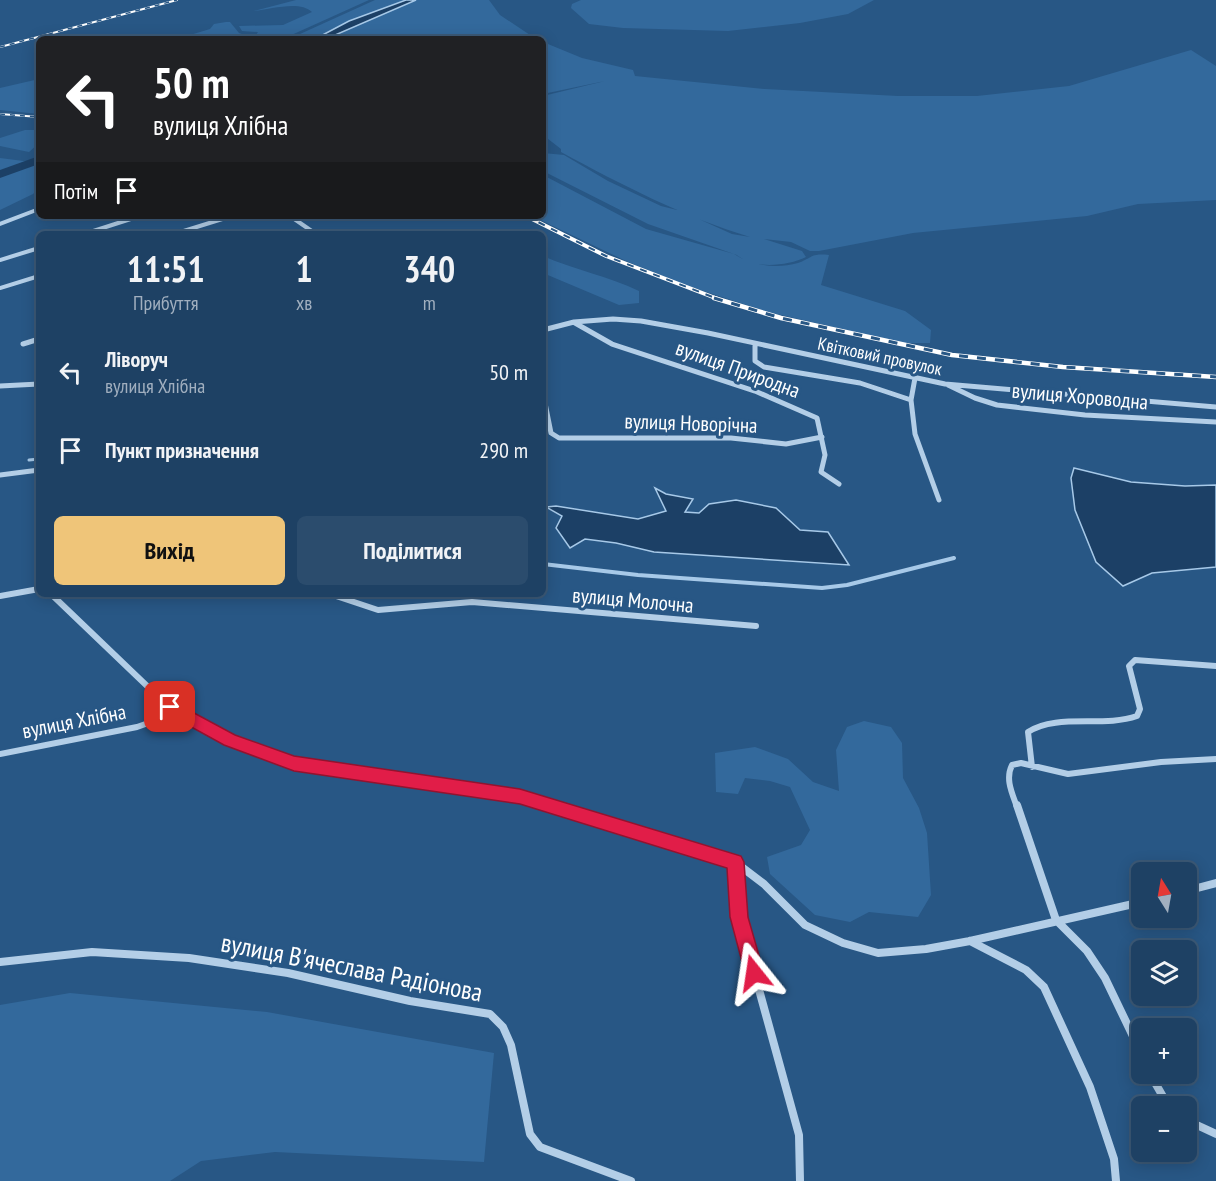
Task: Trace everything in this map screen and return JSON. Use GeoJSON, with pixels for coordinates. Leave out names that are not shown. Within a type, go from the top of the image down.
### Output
{"type":"FeatureCollection","features":[{"type":"Feature","properties":{"kind":"street"},"geometry":{"type":"LineString","coordinates":[[0,224],[36,210]]}},
{"type":"Feature","properties":{"kind":"street"},"geometry":{"type":"LineString","coordinates":[[93,231],[131,219]]}},
{"type":"Feature","properties":{"kind":"street"},"geometry":{"type":"LineString","coordinates":[[184,231],[222,219]]}},
{"type":"Feature","properties":{"kind":"street"},"geometry":{"type":"LineString","coordinates":[[294,219],[312,231]]}},
{"type":"Feature","properties":{"kind":"street"},"geometry":{"type":"LineString","coordinates":[[0,260],[36,249]]}},
{"type":"Feature","properties":{"kind":"street"},"geometry":{"type":"LineString","coordinates":[[0,288],[36,277]]}},
{"type":"Feature","properties":{"kind":"street","name":"Квітковий провулок"},"geometry":{"type":"LineString","coordinates":[[546,329],[574,322],[613,319],[642,321],[945,384],[1216,407]]}},
{"type":"Feature","properties":{"kind":"street","name":"вулиця Природна"},"geometry":{"type":"LineString","coordinates":[[574,322],[612,344],[745,388],[817,418],[822,426],[826,456],[825,466],[821,472],[838,484]]}},
{"type":"Feature","properties":{"kind":"street"},"geometry":{"type":"LineString","coordinates":[[23,344],[36,340]]}},
{"type":"Feature","properties":{"kind":"street"},"geometry":{"type":"LineString","coordinates":[[755,344],[754,361],[764,368],[862,385],[911,400]]}},
{"type":"Feature","properties":{"kind":"street"},"geometry":{"type":"LineString","coordinates":[[915,378],[911,400],[915,434],[939,500]]}},
{"type":"Feature","properties":{"kind":"street"},"geometry":{"type":"LineString","coordinates":[[0,386],[36,384]]}},
{"type":"Feature","properties":{"kind":"street","name":"вулиця Хороводна"},"geometry":{"type":"LineString","coordinates":[[945,384],[997,405],[1085,416],[1216,422]]}},
{"type":"Feature","properties":{"kind":"street","name":"вулиця Новорічна"},"geometry":{"type":"LineString","coordinates":[[546,406],[553,436],[559,438],[732,438],[786,444],[822,437]]}},
{"type":"Feature","properties":{"kind":"street"},"geometry":{"type":"LineString","coordinates":[[0,475],[36,470]]}},
{"type":"Feature","properties":{"kind":"street"},"geometry":{"type":"LineString","coordinates":[[0,596],[36,590]]}},
{"type":"Feature","properties":{"kind":"street"},"geometry":{"type":"LineString","coordinates":[[54,597],[170,707],[229,740],[294,764],[520,797],[735,862],[764,884],[805,926],[843,943],[878,953],[926,949],[970,941],[1131,904]]}},
{"type":"Feature","properties":{"kind":"street","name":"вулиця Молочна"},"geometry":{"type":"LineString","coordinates":[[339,597],[378,610],[472,602],[756,626]]}},
{"type":"Feature","properties":{"kind":"street"},"geometry":{"type":"LineString","coordinates":[[1032,766],[1028,732],[1033,726],[1113,723],[1129,721],[1137,716],[1140,709],[1129,666],[1135,660],[1216,666]]}},
{"type":"Feature","properties":{"kind":"street","name":"вулиця Хлібна"},"geometry":{"type":"LineString","coordinates":[[0,754],[137,727],[154,721],[170,707]]}},
{"type":"Feature","properties":{"kind":"street"},"geometry":{"type":"LineString","coordinates":[[1131,1032],[1105,978],[1087,951],[1056,920],[1009,783],[1008,773],[1012,765],[1021,763],[1068,774],[1161,762],[1216,759]]}},
{"type":"Feature","properties":{"kind":"street"},"geometry":{"type":"LineString","coordinates":[[735,862],[739,917],[800,1135],[800,1181]]}},
{"type":"Feature","properties":{"kind":"street"},"geometry":{"type":"LineString","coordinates":[[1197,888],[1216,883]]}},
{"type":"Feature","properties":{"kind":"street"},"geometry":{"type":"LineString","coordinates":[[970,941],[1026,970],[1044,987],[1090,1087],[1114,1159],[1116,1181]]}},
{"type":"Feature","properties":{"kind":"street","name":"вулиця В'ячеслава Радіонова"},"geometry":{"type":"LineString","coordinates":[[0,962],[92,952],[189,958],[288,973],[410,1002],[490,1014],[503,1027],[511,1045],[530,1134],[540,1147],[631,1181]]}},
{"type":"Feature","properties":{"kind":"street"},"geometry":{"type":"LineString","coordinates":[[1197,1125],[1216,1134]]}},
{"type":"Feature","properties":{"kind":"shaded area"},"geometry":{"type":"Polygon","coordinates":[[[296,0],[369,0],[289,36],[259,36],[256,35],[258,32],[242,31],[239,26],[283,25],[312,12],[307,8],[293,6],[254,11],[296,0]]]}},
{"type":"Feature","properties":{"kind":"shaded area"},"geometry":{"type":"Polygon","coordinates":[[[375,0],[406,0],[322,36],[296,36],[375,0]]]}},
{"type":"Feature","properties":{"kind":"shaded area"},"geometry":{"type":"Polygon","coordinates":[[[406,0],[416,0],[333,36],[321,36],[349,21],[406,0]]]}},
{"type":"Feature","properties":{"kind":"shaded area"},"geometry":{"type":"Polygon","coordinates":[[[416,0],[489,0],[500,15],[532,36],[333,36],[416,0]]]}},
{"type":"Feature","properties":{"kind":"shaded area"},"geometry":{"type":"Polygon","coordinates":[[[581,0],[874,0],[848,14],[800,23],[728,31],[623,28],[589,24],[571,8],[572,4],[581,0]]]}},
{"type":"Feature","properties":{"kind":"shaded area"},"geometry":{"type":"Polygon","coordinates":[[[230,22],[239,33],[248,36],[187,36],[210,29],[214,24],[230,22]]]}},
{"type":"Feature","properties":{"kind":"shaded area"},"geometry":{"type":"Polygon","coordinates":[[[546,43],[582,58],[633,70],[635,76],[765,89],[898,96],[977,96],[1069,86],[1191,50],[1216,66],[1216,200],[1138,204],[1087,216],[913,233],[819,251],[810,251],[791,242],[764,239],[802,251],[806,257],[785,264],[759,264],[773,266],[790,265],[815,255],[829,255],[821,285],[905,311],[931,330],[930,343],[903,343],[768,312],[682,284],[626,261],[538,219],[546,219],[546,177],[646,229],[734,254],[648,224],[546,173],[546,153],[564,155],[608,181],[661,206],[678,210],[561,152],[561,149],[546,137],[546,95],[605,81],[546,93],[546,43]],[[696,218],[732,234],[750,237],[696,218]]]}},
{"type":"Feature","properties":{"kind":"shaded area"},"geometry":{"type":"Polygon","coordinates":[[[36,80],[36,114],[0,110],[0,88],[36,80]]]}},
{"type":"Feature","properties":{"kind":"shaded area"},"geometry":{"type":"Polygon","coordinates":[[[25,130],[36,130],[36,146],[29,152],[0,146],[0,138],[25,130]]]}},
{"type":"Feature","properties":{"kind":"shaded area"},"geometry":{"type":"Polygon","coordinates":[[[0,158],[36,163],[36,191],[0,210],[0,158]]]}},
{"type":"Feature","properties":{"kind":"shaded area"},"geometry":{"type":"Polygon","coordinates":[[[546,257],[639,291],[639,303],[619,305],[546,274],[546,257]]]}},
{"type":"Feature","properties":{"kind":"shaded area"},"geometry":{"type":"Polygon","coordinates":[[[1074,468],[1131,482],[1185,486],[1216,485],[1216,567],[1152,573],[1123,586],[1096,562],[1075,510],[1071,478],[1074,468]]]}},
{"type":"Feature","properties":{"kind":"shaded area"},"geometry":{"type":"Polygon","coordinates":[[[655,488],[666,494],[693,499],[685,512],[699,513],[709,504],[736,500],[776,508],[800,530],[828,532],[849,565],[654,552],[616,543],[585,539],[570,548],[556,528],[562,516],[546,507],[556,506],[638,519],[666,511],[655,488]]]}},
{"type":"Feature","properties":{"kind":"shaded area"},"geometry":{"type":"Polygon","coordinates":[[[864,721],[891,727],[902,743],[903,778],[919,808],[927,833],[931,895],[918,917],[869,912],[850,922],[815,915],[770,874],[767,857],[801,845],[810,830],[790,787],[770,781],[745,778],[738,794],[716,792],[715,753],[755,747],[788,759],[813,782],[839,791],[836,750],[847,727],[864,721]]]}},
{"type":"Feature","properties":{"kind":"shaded area"},"geometry":{"type":"Polygon","coordinates":[[[70,993],[267,1012],[494,1053],[484,1162],[275,1152],[201,1161],[170,1181],[0,1181],[0,1005],[70,993]]]}},
{"type":"Feature","properties":{"kind":"waterway"},"geometry":{"type":"LineString","coordinates":[[0,174],[36,161]]}},
{"type":"Feature","properties":{"kind":"waterway"},"geometry":{"type":"LineString","coordinates":[[29,460],[36,459]]}},
{"type":"Feature","properties":{"kind":"waterway"},"geometry":{"type":"LineString","coordinates":[[546,564],[638,575],[822,588],[847,585],[954,558]]}},
{"type":"Feature","properties":{"kind":"railway"},"geometry":{"type":"LineString","coordinates":[[41,36],[177,0]]}},
{"type":"Feature","properties":{"kind":"railway"},"geometry":{"type":"LineString","coordinates":[[0,47],[36,37]]}},
{"type":"Feature","properties":{"kind":"railway"},"geometry":{"type":"LineString","coordinates":[[0,114],[36,117]]}},
{"type":"Feature","properties":{"kind":"railway"},"geometry":{"type":"LineString","coordinates":[[532,219],[606,256],[718,299]]}},
{"type":"Feature","properties":{"kind":"railway"},"geometry":{"type":"LineString","coordinates":[[714,298],[781,318],[952,355],[1063,367],[1216,377]]}},
{"type":"Feature","properties":{"kind":"route"},"geometry":{"type":"LineString","coordinates":[[170,707],[229,740],[294,764],[520,797],[735,862],[739,917],[754,973]]}}]}
